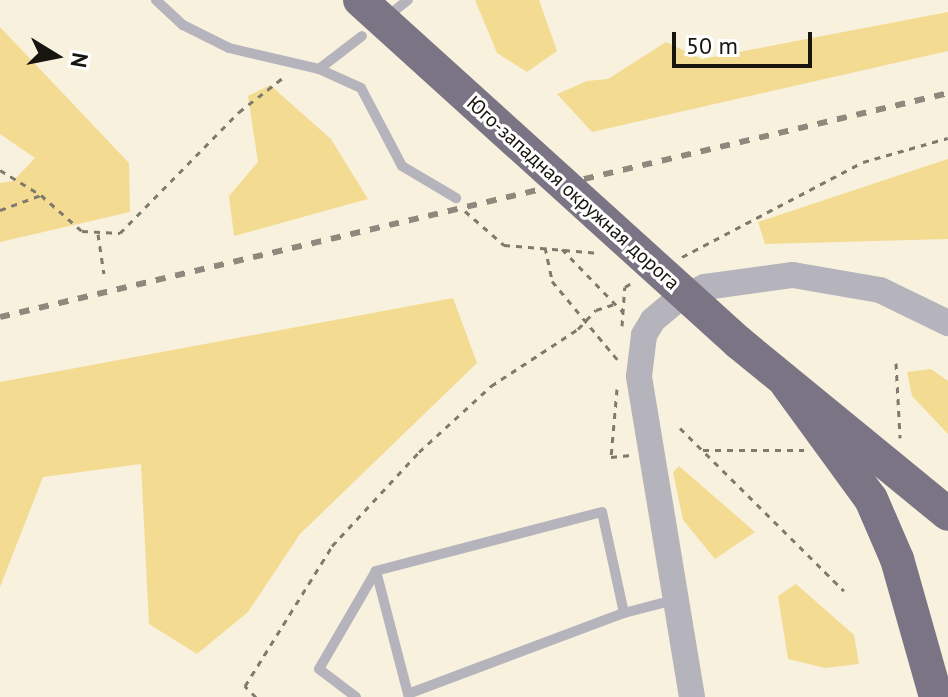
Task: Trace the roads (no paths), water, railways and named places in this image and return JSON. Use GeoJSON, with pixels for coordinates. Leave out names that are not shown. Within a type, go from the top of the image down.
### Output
{"type":"FeatureCollection","features":[{"type":"Feature","properties":{"kind":"highway","name":"Юго-западная окружная дорога"},"geometry":{"type":"LineString","coordinates":[[369,12],[787,384]]}},
{"type":"Feature","properties":{"kind":"highway"},"geometry":{"type":"LineString","coordinates":[[787,384],[892,464],[948,514]]}},
{"type":"Feature","properties":{"kind":"highway"},"geometry":{"type":"LineString","coordinates":[[787,384],[871,499],[897,559],[936,697]]}},
{"type":"Feature","properties":{"kind":"street"},"geometry":{"type":"LineString","coordinates":[[692,697],[649,452],[639,356],[653,320],[677,300],[730,281],[816,277],[880,290],[948,323]]}},
{"type":"Feature","properties":{"kind":"lane"},"geometry":{"type":"LineString","coordinates":[[156,0],[183,25],[229,48],[319,69],[361,88],[402,166],[456,198]]}},
{"type":"Feature","properties":{"kind":"lane"},"geometry":{"type":"LineString","coordinates":[[369,12],[408,0]]}},
{"type":"Feature","properties":{"kind":"lane"},"geometry":{"type":"LineString","coordinates":[[319,69],[362,36]]}},
{"type":"Feature","properties":{"kind":"lane"},"geometry":{"type":"LineString","coordinates":[[356,697],[319,669],[376,571],[602,512],[624,613]]}},
{"type":"Feature","properties":{"kind":"lane"},"geometry":{"type":"LineString","coordinates":[[376,571],[403,695],[624,613],[674,600]]}},
{"type":"Feature","properties":{"kind":"railway"},"geometry":{"type":"LineString","coordinates":[[0,317],[948,93]]}}]}
